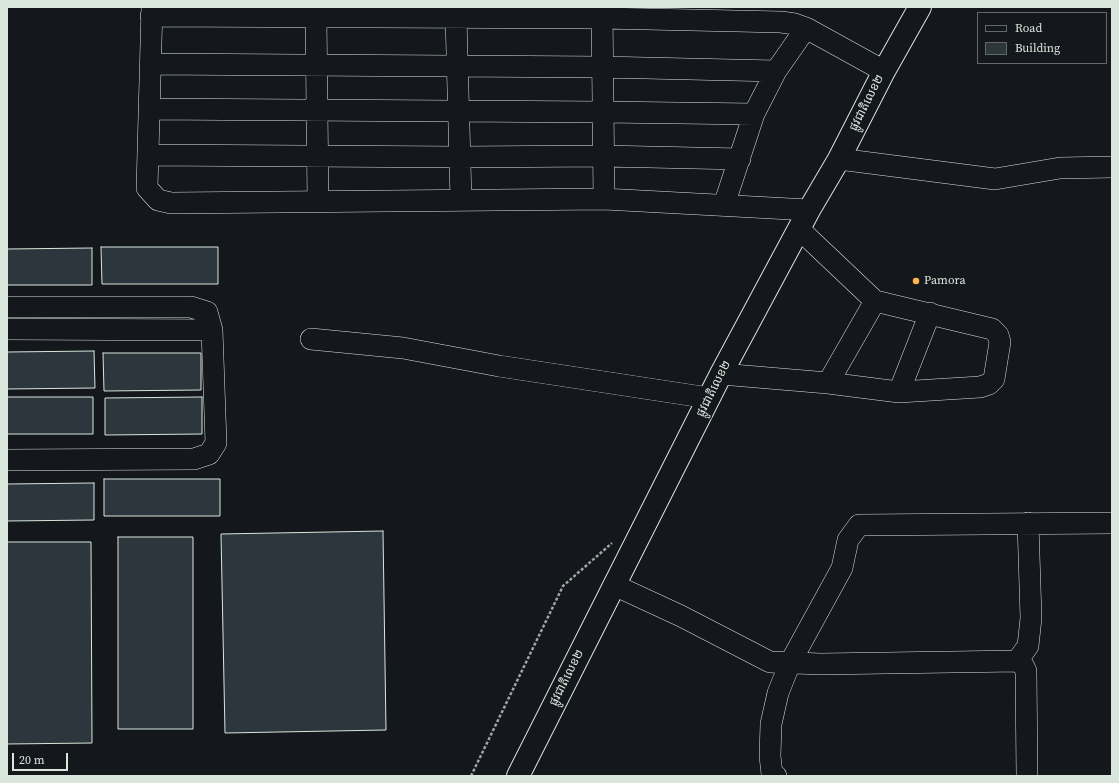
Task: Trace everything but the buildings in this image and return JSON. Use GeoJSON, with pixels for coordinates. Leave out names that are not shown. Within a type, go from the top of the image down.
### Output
{"type":"FeatureCollection","features":[{"type":"Feature","properties":{"kind":"highway","name":"ផ្លូវជាតិលេខ២"},"geometry":{"type":"LineString","coordinates":[[518,776],[721,374],[809,210],[839,159],[884,71],[920,7]]}},
{"type":"Feature","properties":{"kind":"street"},"geometry":{"type":"LineString","coordinates":[[809,210],[604,199],[171,203],[158,200],[148,188],[152,11],[316,17],[456,17],[602,13],[781,22],[795,24],[806,28],[884,71]]}},
{"type":"Feature","properties":{"kind":"street"},"geometry":{"type":"LineString","coordinates":[[602,13],[604,199]]}},
{"type":"Feature","properties":{"kind":"street"},"geometry":{"type":"LineString","coordinates":[[316,17],[318,201]]}},
{"type":"Feature","properties":{"kind":"street"},"geometry":{"type":"LineString","coordinates":[[456,17],[461,200]]}},
{"type":"Feature","properties":{"kind":"street"},"geometry":{"type":"LineString","coordinates":[[724,205],[754,114],[776,71],[806,28]]}},
{"type":"Feature","properties":{"kind":"street"},"geometry":{"type":"LineString","coordinates":[[150,64],[602,67],[776,71]]}},
{"type":"Feature","properties":{"kind":"street"},"geometry":{"type":"LineString","coordinates":[[149,109],[754,114]]}},
{"type":"Feature","properties":{"kind":"street"},"geometry":{"type":"LineString","coordinates":[[148,155],[460,157],[603,156],[740,159]]}},
{"type":"Feature","properties":{"kind":"street"},"geometry":{"type":"LineString","coordinates":[[839,159],[995,179],[1060,168],[1112,167]]}},
{"type":"Feature","properties":{"kind":"street"},"geometry":{"type":"LineString","coordinates":[[721,374],[828,383],[899,392],[980,387],[989,384],[994,379],[1000,342],[998,335],[992,329],[875,301],[799,229]]}},
{"type":"Feature","properties":{"kind":"street"},"geometry":{"type":"LineString","coordinates":[[828,383],[875,301]]}},
{"type":"Feature","properties":{"kind":"street"},"geometry":{"type":"LineString","coordinates":[[7,307],[191,307],[207,312],[212,330],[216,443],[209,454],[194,459],[7,460]]}},
{"type":"Feature","properties":{"kind":"street"},"geometry":{"type":"LineString","coordinates":[[899,392],[930,313]]}},
{"type":"Feature","properties":{"kind":"street"},"geometry":{"type":"LineString","coordinates":[[7,329],[212,330]]}},
{"type":"Feature","properties":{"kind":"street"},"geometry":{"type":"LineString","coordinates":[[311,338],[403,348],[499,366],[709,398]]}},
{"type":"Feature","properties":{"kind":"street"},"geometry":{"type":"LineString","coordinates":[[776,776],[772,774],[770,756],[771,724],[778,693],[790,663],[842,568],[848,540],[859,525],[1112,522]]}},
{"type":"Feature","properties":{"kind":"street"},"geometry":{"type":"LineString","coordinates":[[1017,661],[1028,646],[1031,618],[1028,523]]}},
{"type":"Feature","properties":{"kind":"street"},"geometry":{"type":"LineString","coordinates":[[614,585],[681,616],[770,662],[821,664],[1017,661],[1023,665],[1026,671],[1027,776]]}},
{"type":"Feature","properties":{"kind":"path"},"geometry":{"type":"LineString","coordinates":[[471,776],[563,586],[616,540]]}},
{"type":"Feature","properties":{"kind":"place","name":"Pamora"},"geometry":{"type":"Point","coordinates":[916,281]}}]}
